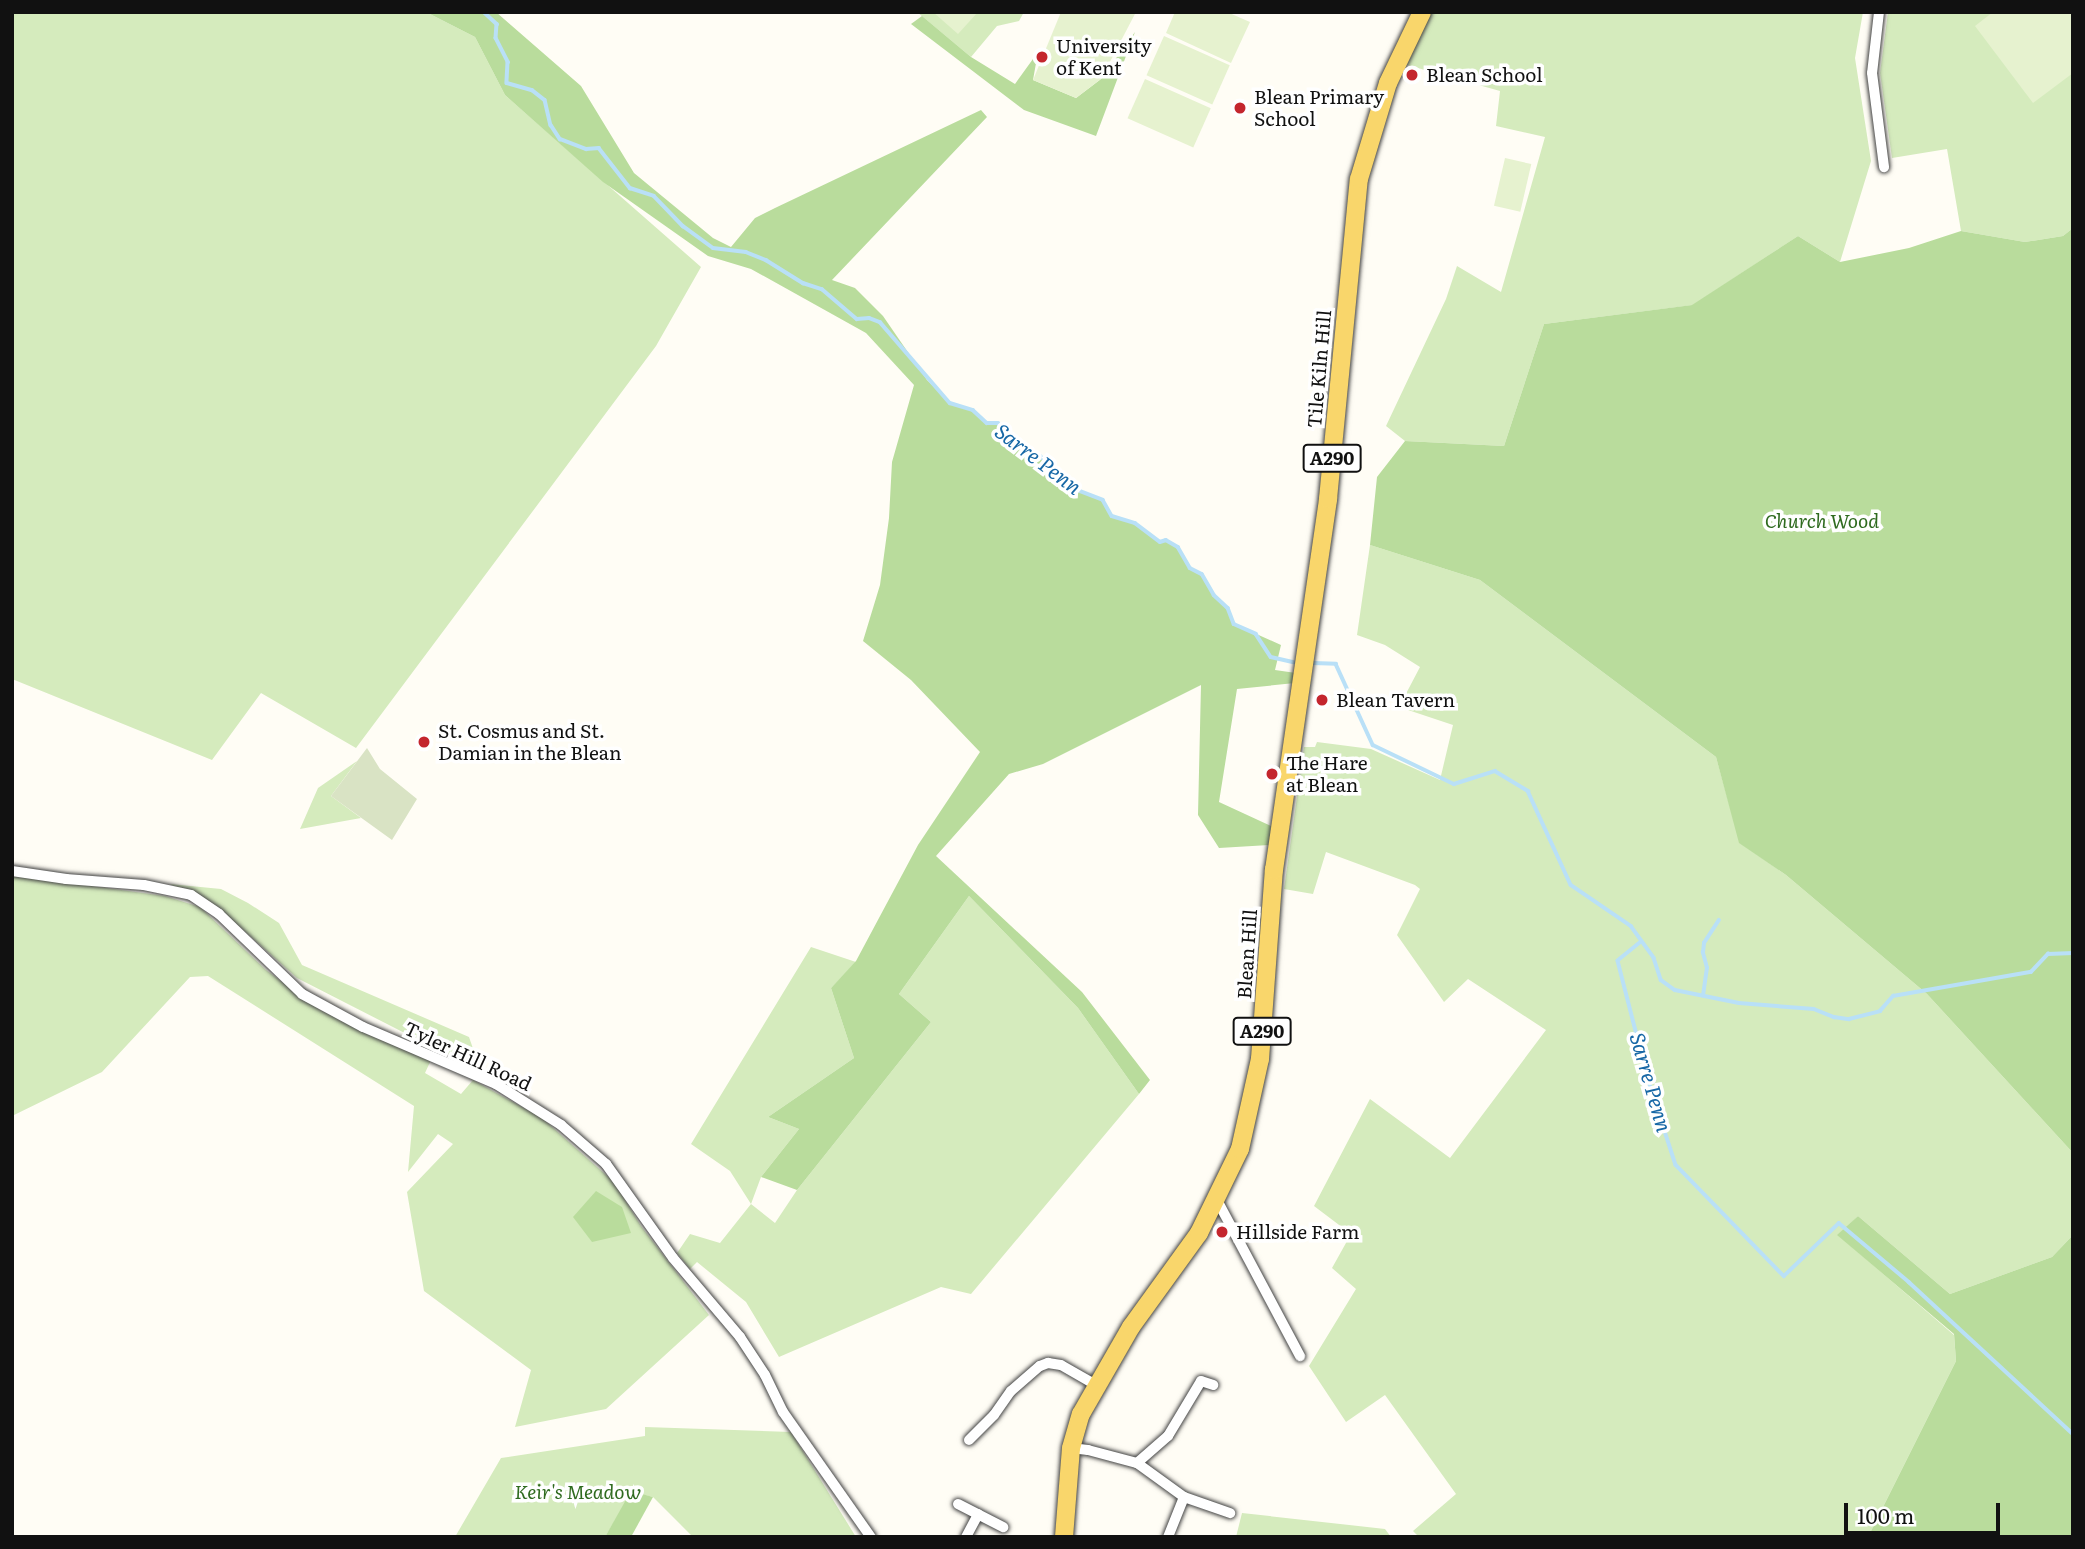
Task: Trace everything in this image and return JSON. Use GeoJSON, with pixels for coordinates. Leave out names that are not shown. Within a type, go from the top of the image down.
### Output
{"type":"FeatureCollection","features":[{"type":"Feature","properties":{"kind":"main road","name":"Tile Kiln Hill"},"geometry":{"type":"LineString","coordinates":[[1300,704],[1328,499],[1355,210],[1364,162],[1388,83],[1422,12]]}},
{"type":"Feature","properties":{"kind":"main road","name":"Blean Hill"},"geometry":{"type":"LineString","coordinates":[[1096,1385],[1131,1327],[1199,1233],[1240,1149],[1261,1059],[1274,870],[1300,704]]}},
{"type":"Feature","properties":{"kind":"main road","name":"A290"},"geometry":{"type":"LineString","coordinates":[[1064,1537],[1074,1432],[1096,1385]]}},
{"type":"Feature","properties":{"kind":"street"},"geometry":{"type":"LineString","coordinates":[[1879,12],[1872,73],[1884,167]]}},
{"type":"Feature","properties":{"kind":"street","name":"Tyler Hill Road"},"geometry":{"type":"LineString","coordinates":[[12,871],[66,879],[144,884],[191,895],[219,914],[302,994],[363,1027],[496,1084],[561,1125],[606,1164],[673,1258],[740,1337],[765,1375],[783,1412],[871,1537]]}},
{"type":"Feature","properties":{"kind":"street"},"geometry":{"type":"LineString","coordinates":[[1217,1200],[1300,1356]]}},
{"type":"Feature","properties":{"kind":"street"},"geometry":{"type":"LineString","coordinates":[[969,1440],[994,1415],[1011,1391],[1040,1366],[1048,1363],[1061,1365],[1096,1385]]}},
{"type":"Feature","properties":{"kind":"street"},"geometry":{"type":"LineString","coordinates":[[1137,1463],[1168,1436],[1201,1381],[1213,1385]]}},
{"type":"Feature","properties":{"kind":"street"},"geometry":{"type":"LineString","coordinates":[[1071,1448],[1137,1463],[1184,1497],[1230,1513]]}},
{"type":"Feature","properties":{"kind":"street"},"geometry":{"type":"LineString","coordinates":[[1168,1537],[1184,1497]]}},
{"type":"Feature","properties":{"kind":"street"},"geometry":{"type":"LineString","coordinates":[[958,1504],[1003,1527]]}},
{"type":"Feature","properties":{"kind":"street"},"geometry":{"type":"LineString","coordinates":[[966,1537],[978,1514]]}},
{"type":"Feature","properties":{"kind":"green space"},"geometry":{"type":"Polygon","coordinates":[[[12,12],[426,12],[475,37],[505,95],[701,267],[656,346],[356,748],[261,693],[212,760],[12,679],[12,12]]]}},
{"type":"Feature","properties":{"kind":"green space"},"geometry":{"type":"Polygon","coordinates":[[[426,12],[496,12],[581,86],[634,173],[713,238],[731,247],[755,218],[981,110],[987,117],[832,280],[855,288],[883,316],[927,380],[950,403],[973,410],[988,423],[998,423],[1027,452],[1040,456],[1060,472],[1072,488],[1103,500],[1112,516],[1135,523],[1160,542],[1166,540],[1178,547],[1190,568],[1202,574],[1214,595],[1228,608],[1234,624],[1281,645],[1275,670],[1296,673],[1295,683],[1237,689],[1219,802],[1271,826],[1269,845],[1219,848],[1198,815],[1201,685],[1043,764],[1009,774],[936,856],[1082,992],[1150,1080],[1139,1094],[1078,1008],[969,896],[899,994],[931,1022],[797,1190],[761,1177],[799,1129],[768,1117],[854,1058],[831,988],[856,961],[918,845],[980,752],[911,680],[863,641],[880,585],[889,518],[892,462],[914,385],[866,333],[751,269],[708,256],[603,182],[505,95],[475,37],[426,12]]]}},
{"type":"Feature","properties":{"kind":"green space"},"geometry":{"type":"Polygon","coordinates":[[[917,12],[1024,12],[1019,21],[997,26],[971,57],[917,12]]]}},
{"type":"Feature","properties":{"kind":"green space"},"geometry":{"type":"Polygon","coordinates":[[[933,12],[978,12],[958,34],[933,12]]]}},
{"type":"Feature","properties":{"kind":"green space"},"geometry":{"type":"Polygon","coordinates":[[[1061,12],[1136,12],[1101,79],[1076,98],[1033,80],[1061,12]]]}},
{"type":"Feature","properties":{"kind":"green space"},"geometry":{"type":"Polygon","coordinates":[[[1175,12],[1227,12],[1250,22],[1231,63],[1166,33],[1175,12]]]}},
{"type":"Feature","properties":{"kind":"green space"},"geometry":{"type":"Polygon","coordinates":[[[1431,12],[1863,12],[1855,58],[1871,161],[1840,262],[1798,236],[1693,305],[1544,324],[1504,446],[1405,441],[1386,426],[1446,299],[1457,266],[1501,292],[1545,137],[1496,126],[1500,91],[1407,65],[1431,12]]]}},
{"type":"Feature","properties":{"kind":"green space"},"geometry":{"type":"Polygon","coordinates":[[[1888,12],[2073,12],[2073,228],[2063,236],[2025,242],[1961,231],[1947,149],[1892,158],[1880,73],[1888,12]]]}},
{"type":"Feature","properties":{"kind":"green space"},"geometry":{"type":"Polygon","coordinates":[[[1993,12],[2073,12],[2073,73],[2033,103],[1975,26],[1993,12]]]}},
{"type":"Feature","properties":{"kind":"green space"},"geometry":{"type":"Polygon","coordinates":[[[922,16],[971,57],[1015,84],[1038,52],[1033,80],[1076,98],[1101,79],[1135,32],[1096,136],[1024,110],[911,24],[922,16]]]}},
{"type":"Feature","properties":{"kind":"green space"},"geometry":{"type":"Polygon","coordinates":[[[1164,36],[1230,65],[1212,105],[1147,75],[1164,36]]]}},
{"type":"Feature","properties":{"kind":"green space"},"geometry":{"type":"Polygon","coordinates":[[[1145,79],[1211,108],[1193,148],[1128,118],[1145,79]]]}},
{"type":"Feature","properties":{"kind":"green space"},"geometry":{"type":"Polygon","coordinates":[[[1505,158],[1531,164],[1520,212],[1494,206],[1505,158]]]}},
{"type":"Feature","properties":{"kind":"green space","name":"Church Wood"},"geometry":{"type":"Polygon","coordinates":[[[2073,228],[2073,1153],[1927,994],[1786,875],[1739,843],[1716,757],[1480,580],[1370,545],[1377,477],[1405,441],[1504,446],[1544,324],[1692,305],[1798,236],[1840,262],[1909,248],[1961,231],[2025,242],[2063,236],[2073,228]]]}},
{"type":"Feature","properties":{"kind":"green space"},"geometry":{"type":"Polygon","coordinates":[[[1370,545],[1480,580],[1716,757],[1740,843],[1786,875],[1927,994],[2073,1153],[2073,1235],[2052,1257],[1950,1294],[1858,1216],[1838,1235],[1954,1335],[1956,1361],[1868,1537],[1419,1537],[1413,1531],[1456,1494],[1385,1395],[1346,1422],[1309,1366],[1356,1289],[1332,1268],[1351,1234],[1314,1206],[1370,1099],[1450,1158],[1546,1030],[1468,979],[1444,1002],[1397,935],[1420,889],[1415,885],[1326,852],[1313,894],[1284,889],[1304,747],[1315,747],[1317,742],[1371,749],[1440,780],[1453,725],[1399,707],[1420,667],[1385,645],[1357,635],[1370,545]]]}},
{"type":"Feature","properties":{"kind":"green space"},"geometry":{"type":"Polygon","coordinates":[[[367,748],[380,769],[417,799],[392,840],[331,796],[367,748]]]}},
{"type":"Feature","properties":{"kind":"green space"},"geometry":{"type":"Polygon","coordinates":[[[357,761],[331,796],[361,818],[300,829],[318,788],[357,761]]]}},
{"type":"Feature","properties":{"kind":"green space"},"geometry":{"type":"Polygon","coordinates":[[[12,875],[165,896],[200,907],[266,970],[320,1010],[431,1060],[425,1073],[461,1094],[473,1080],[542,1118],[614,1182],[641,1226],[709,1315],[606,1409],[515,1427],[531,1370],[424,1291],[407,1192],[453,1144],[438,1134],[408,1172],[414,1106],[208,976],[190,977],[102,1072],[12,1116],[12,875]]]}},
{"type":"Feature","properties":{"kind":"green space"},"geometry":{"type":"Polygon","coordinates":[[[170,884],[221,889],[248,903],[279,923],[302,965],[469,1037],[479,1066],[434,1048],[297,978],[222,911],[170,884]]]}},
{"type":"Feature","properties":{"kind":"green space"},"geometry":{"type":"Polygon","coordinates":[[[969,896],[1078,1008],[1139,1094],[971,1294],[941,1287],[779,1357],[746,1302],[697,1262],[690,1269],[677,1253],[690,1234],[720,1243],[751,1204],[775,1223],[797,1190],[931,1022],[899,994],[969,896]]]}},
{"type":"Feature","properties":{"kind":"green space"},"geometry":{"type":"Polygon","coordinates":[[[811,947],[856,962],[831,988],[854,1058],[768,1117],[799,1129],[761,1177],[751,1204],[730,1171],[691,1144],[811,947]]]}},
{"type":"Feature","properties":{"kind":"green space"},"geometry":{"type":"Polygon","coordinates":[[[596,1191],[622,1207],[631,1233],[592,1242],[573,1217],[596,1191]]]}},
{"type":"Feature","properties":{"kind":"green space"},"geometry":{"type":"Polygon","coordinates":[[[1858,1216],[1950,1294],[2052,1257],[2073,1235],[2073,1537],[1868,1537],[1956,1361],[1954,1334],[1837,1235],[1858,1216]]]}},
{"type":"Feature","properties":{"kind":"green space","name":"Keir's Meadow"},"geometry":{"type":"Polygon","coordinates":[[[645,1427],[791,1432],[856,1537],[693,1537],[653,1497],[632,1492],[605,1537],[455,1537],[501,1458],[645,1436],[645,1427]]]}},
{"type":"Feature","properties":{"kind":"green space"},"geometry":{"type":"Polygon","coordinates":[[[631,1491],[653,1497],[631,1537],[605,1537],[631,1491]]]}},
{"type":"Feature","properties":{"kind":"green space"},"geometry":{"type":"Polygon","coordinates":[[[1242,1513],[1385,1529],[1391,1537],[1236,1537],[1242,1513]]]}},
{"type":"Feature","properties":{"kind":"waterway","name":"Sarre Penn"},"geometry":{"type":"LineString","coordinates":[[484,12],[497,24],[496,38],[508,62],[507,83],[532,90],[545,100],[551,125],[560,139],[586,149],[599,148],[630,188],[654,196],[683,226],[713,248],[746,252],[766,260],[803,283],[822,289],[857,319],[869,318],[880,322],[950,403],[973,410],[987,423],[998,423],[1027,452],[1040,456],[1060,472],[1072,488],[1103,500],[1112,516],[1135,523],[1160,542],[1166,540],[1178,547],[1190,568],[1202,574],[1214,595],[1228,608],[1234,624],[1256,634],[1271,657],[1293,662]]}},
{"type":"Feature","properties":{"kind":"waterway","name":"Sarre Penn"},"geometry":{"type":"LineString","coordinates":[[1313,663],[1336,664],[1373,745],[1454,784],[1495,771],[1528,791],[1571,885],[1631,926],[1654,958],[1661,980],[1675,990],[1739,1003],[1814,1009],[1834,1017],[1849,1019],[1880,1011],[1893,996],[2031,972],[2048,954],[2073,953]]}},
{"type":"Feature","properties":{"kind":"waterway"},"geometry":{"type":"LineString","coordinates":[[1703,996],[1707,968],[1703,953],[1704,943],[1719,920]]}},
{"type":"Feature","properties":{"kind":"waterway","name":"Sarre Penn"},"geometry":{"type":"LineString","coordinates":[[1640,943],[1618,961],[1649,1082],[1676,1165],[1784,1276],[1839,1223],[1909,1282],[2073,1434]]}},
{"type":"Feature","properties":{"kind":"place","name":"University of Kent"},"geometry":{"type":"Point","coordinates":[1042,57]}},
{"type":"Feature","properties":{"kind":"place","name":"Blean School"},"geometry":{"type":"Point","coordinates":[1412,75]}},
{"type":"Feature","properties":{"kind":"place","name":"Blean Primary School"},"geometry":{"type":"Point","coordinates":[1240,108]}},
{"type":"Feature","properties":{"kind":"place","name":"Blean Tavern"},"geometry":{"type":"Point","coordinates":[1322,700]}},
{"type":"Feature","properties":{"kind":"place","name":"St. Cosmus and St. Damian in the Blean"},"geometry":{"type":"Point","coordinates":[424,742]}},
{"type":"Feature","properties":{"kind":"place","name":"The Hare at Blean"},"geometry":{"type":"Point","coordinates":[1272,774]}},
{"type":"Feature","properties":{"kind":"place","name":"Hillside Farm"},"geometry":{"type":"Point","coordinates":[1222,1232]}}]}
